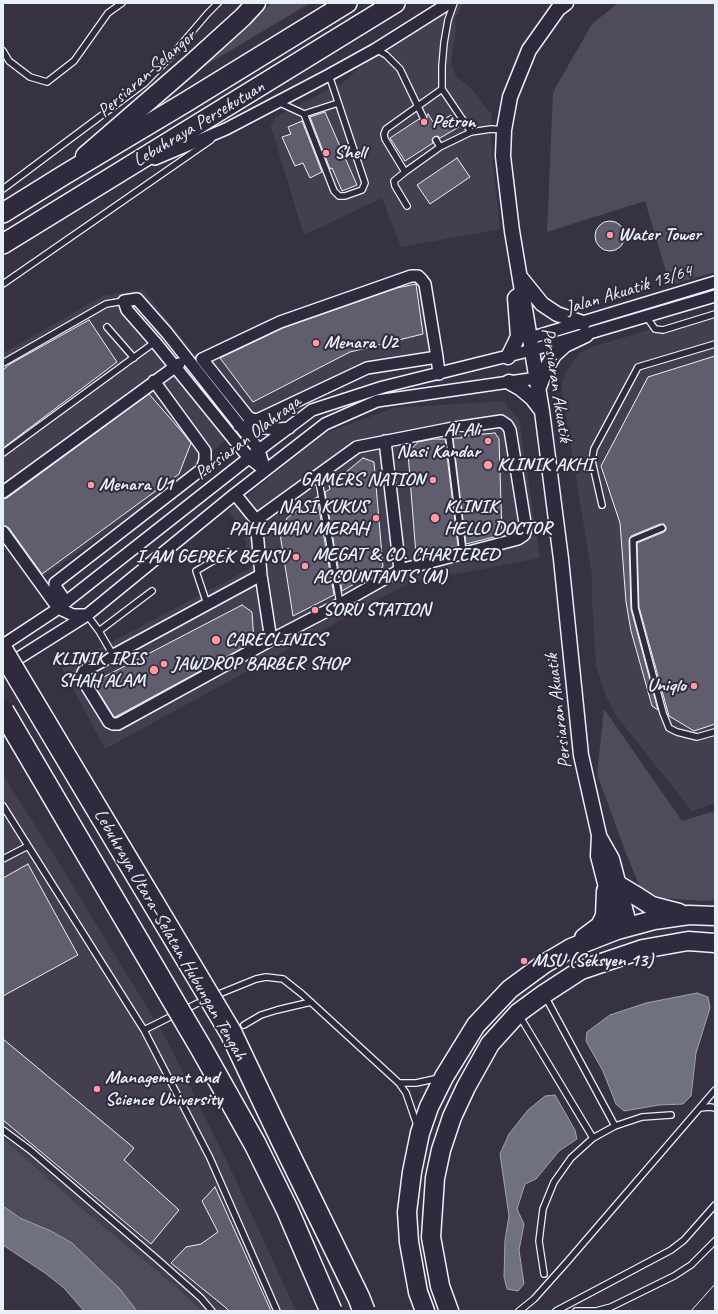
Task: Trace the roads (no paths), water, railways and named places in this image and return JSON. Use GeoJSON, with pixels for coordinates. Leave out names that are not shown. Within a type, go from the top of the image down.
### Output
{"type":"FeatureCollection","features":[{"type":"Feature","properties":{"kind":"highway","name":"Lebuhraya Persekutuan"},"geometry":{"type":"LineString","coordinates":[[3,213],[347,3]]}},
{"type":"Feature","properties":{"kind":"highway","name":"Lebuhraya Persekutuan"},"geometry":{"type":"LineString","coordinates":[[3,244],[395,3]]}},
{"type":"Feature","properties":{"kind":"highway","name":"Lebuhraya Utara–Selatan Hubungan Tengah"},"geometry":{"type":"LineString","coordinates":[[3,652],[231,1033],[364,1311]]}},
{"type":"Feature","properties":{"kind":"highway","name":"Lebuhraya Utara–Selatan Hubungan Tengah"},"geometry":{"type":"LineString","coordinates":[[3,711],[197,1041],[255,1144],[287,1209],[331,1311]]}},
{"type":"Feature","properties":{"kind":"main road","name":"Persiaran Selangor"},"geometry":{"type":"LineString","coordinates":[[64,175],[195,60],[243,17],[256,3]]}},
{"type":"Feature","properties":{"kind":"main road"},"geometry":{"type":"LineString","coordinates":[[425,1311],[418,1292],[409,1242],[407,1212],[412,1172],[420,1133],[429,1107],[444,1077],[476,1025],[510,989],[544,964],[571,948],[600,926],[605,916],[612,888],[638,897],[652,906],[689,915]]}},
{"type":"Feature","properties":{"kind":"main road"},"geometry":{"type":"LineString","coordinates":[[571,948],[624,933],[654,920],[689,915],[715,916]]}},
{"type":"Feature","properties":{"kind":"main road"},"geometry":{"type":"LineString","coordinates":[[449,1311],[440,1286],[431,1237],[434,1178],[441,1150],[452,1117],[490,1044],[518,1013],[581,970],[624,933],[667,936],[688,941],[715,943]]}},
{"type":"Feature","properties":{"kind":"main road"},"geometry":{"type":"LineString","coordinates":[[581,970],[643,949],[688,941]]}},
{"type":"Feature","properties":{"kind":"main road"},"geometry":{"type":"LineString","coordinates":[[417,1311],[418,1292]]}},
{"type":"Feature","properties":{"kind":"street"},"geometry":{"type":"LineString","coordinates":[[108,179],[226,129],[376,49],[449,3]]}},
{"type":"Feature","properties":{"kind":"street","name":"Persiaran Akuatik"},"geometry":{"type":"LineString","coordinates":[[566,3],[558,9],[529,50],[510,97],[504,130],[502,156],[512,231],[542,411],[561,559],[581,755],[599,835],[598,856],[612,888],[624,933]]}},
{"type":"Feature","properties":{"kind":"street"},"geometry":{"type":"LineString","coordinates":[[437,357],[367,368],[257,420],[248,418],[202,358],[280,322],[411,276],[418,276],[425,284],[437,357],[439,374]]}},
{"type":"Feature","properties":{"kind":"street"},"geometry":{"type":"LineString","coordinates":[[508,357],[516,343],[518,336],[515,298],[521,282],[542,304],[584,329],[554,355],[538,383]]}},
{"type":"Feature","properties":{"kind":"street","name":"Jalan Akuatik 13/64"},"geometry":{"type":"LineString","coordinates":[[531,344],[584,329],[715,282]]}},
{"type":"Feature","properties":{"kind":"street","name":"Jalan Akuatik 13/64"},"geometry":{"type":"LineString","coordinates":[[584,329],[646,316],[715,296]]}},
{"type":"Feature","properties":{"kind":"street"},"geometry":{"type":"LineString","coordinates":[[137,299],[167,333],[259,450],[265,470],[249,458],[155,342],[127,310],[124,301],[137,299]]}},
{"type":"Feature","properties":{"kind":"street"},"geometry":{"type":"LineString","coordinates":[[155,342],[167,333]]}},
{"type":"Feature","properties":{"kind":"street","name":"Persiaran Olahraga"},"geometry":{"type":"LineString","coordinates":[[3,645],[62,605],[312,410],[383,387],[508,357],[531,344]]}},
{"type":"Feature","properties":{"kind":"street"},"geometry":{"type":"LineString","coordinates":[[3,492],[187,358]]}},
{"type":"Feature","properties":{"kind":"street"},"geometry":{"type":"LineString","coordinates":[[62,605],[55,586],[56,583],[202,468],[206,460],[205,451],[154,381]]}},
{"type":"Feature","properties":{"kind":"street"},"geometry":{"type":"LineString","coordinates":[[509,382],[520,388],[532,398],[542,411]]}},
{"type":"Feature","properties":{"kind":"street","name":"Persiaran Olahraga"},"geometry":{"type":"LineString","coordinates":[[3,669],[87,615],[235,494],[325,424],[377,401],[509,382],[538,383]]}},
{"type":"Feature","properties":{"kind":"street"},"geometry":{"type":"LineString","coordinates":[[256,520],[357,447],[448,429],[501,421],[507,425],[510,430],[526,529],[524,535],[518,539],[400,570],[118,724],[109,722],[83,680],[82,675],[84,671],[261,575]]}},
{"type":"Feature","properties":{"kind":"street"},"geometry":{"type":"LineString","coordinates":[[239,426],[279,429],[289,428]]}},
{"type":"Feature","properties":{"kind":"street"},"geometry":{"type":"LineString","coordinates":[[385,441],[400,570]]}},
{"type":"Feature","properties":{"kind":"street"},"geometry":{"type":"LineString","coordinates":[[235,494],[256,520],[261,575],[271,640]]}},
{"type":"Feature","properties":{"kind":"street"},"geometry":{"type":"LineString","coordinates":[[3,532],[62,605],[73,615],[87,615]]}},
{"type":"Feature","properties":{"kind":"lane"},"geometry":{"type":"LineString","coordinates":[[3,51],[9,61],[30,78],[47,82],[74,61],[108,13],[122,3]]}},
{"type":"Feature","properties":{"kind":"lane"},"geometry":{"type":"LineString","coordinates":[[3,189],[145,83],[218,3]]}},
{"type":"Feature","properties":{"kind":"lane"},"geometry":{"type":"LineString","coordinates":[[454,3],[448,20],[444,43],[442,89],[471,132]]}},
{"type":"Feature","properties":{"kind":"lane"},"geometry":{"type":"LineString","coordinates":[[376,49],[386,55],[400,69],[423,117]]}},
{"type":"Feature","properties":{"kind":"lane"},"geometry":{"type":"LineString","coordinates":[[304,114],[334,191],[339,196],[345,196],[362,190],[365,183],[329,75]]}},
{"type":"Feature","properties":{"kind":"lane"},"geometry":{"type":"LineString","coordinates":[[405,172],[385,139],[384,134],[386,129],[442,89]]}},
{"type":"Feature","properties":{"kind":"lane"},"geometry":{"type":"LineString","coordinates":[[278,102],[304,114],[338,103]]}},
{"type":"Feature","properties":{"kind":"lane"},"geometry":{"type":"LineString","coordinates":[[3,284],[226,129]]}},
{"type":"Feature","properties":{"kind":"lane"},"geometry":{"type":"LineString","coordinates":[[407,206],[395,186],[394,181],[405,172],[440,147],[471,132],[491,129],[504,130]]}},
{"type":"Feature","properties":{"kind":"lane"},"geometry":{"type":"LineString","coordinates":[[436,140],[440,147]]}},
{"type":"Feature","properties":{"kind":"lane"},"geometry":{"type":"LineString","coordinates":[[3,362],[106,304],[124,301]]}},
{"type":"Feature","properties":{"kind":"lane"},"geometry":{"type":"LineString","coordinates":[[646,316],[655,329],[663,330],[715,314]]}},
{"type":"Feature","properties":{"kind":"lane"},"geometry":{"type":"LineString","coordinates":[[107,327],[134,358]]}},
{"type":"Feature","properties":{"kind":"lane"},"geometry":{"type":"LineString","coordinates":[[3,453],[155,342]]}},
{"type":"Feature","properties":{"kind":"lane"},"geometry":{"type":"LineString","coordinates":[[602,505],[592,460],[594,450],[638,367],[715,344]]}},
{"type":"Feature","properties":{"kind":"lane"},"geometry":{"type":"LineString","coordinates":[[448,429],[463,553]]}},
{"type":"Feature","properties":{"kind":"lane"},"geometry":{"type":"LineString","coordinates":[[318,474],[340,604]]}},
{"type":"Feature","properties":{"kind":"lane"},"geometry":{"type":"LineString","coordinates":[[662,528],[633,540],[635,608],[663,713],[669,728],[677,732],[697,737],[715,732]]}},
{"type":"Feature","properties":{"kind":"lane"},"geometry":{"type":"LineString","coordinates":[[207,604],[196,571],[228,552]]}},
{"type":"Feature","properties":{"kind":"lane"},"geometry":{"type":"LineString","coordinates":[[99,631],[152,591]]}},
{"type":"Feature","properties":{"kind":"lane"},"geometry":{"type":"LineString","coordinates":[[87,615],[99,631],[112,655]]}},
{"type":"Feature","properties":{"kind":"lane"},"geometry":{"type":"LineString","coordinates":[[3,806],[144,1030],[210,1158],[277,1311]]}},
{"type":"Feature","properties":{"kind":"lane"},"geometry":{"type":"LineString","coordinates":[[3,859],[28,846]]}},
{"type":"Feature","properties":{"kind":"lane"},"geometry":{"type":"LineString","coordinates":[[144,1030],[220,992],[256,979],[266,977],[283,979],[311,1002],[399,1082],[406,1093],[420,1133]]}},
{"type":"Feature","properties":{"kind":"lane"},"geometry":{"type":"LineString","coordinates":[[544,994],[615,1126]]}},
{"type":"Feature","properties":{"kind":"lane"},"geometry":{"type":"LineString","coordinates":[[244,1025],[261,1015],[311,1002]]}},
{"type":"Feature","properties":{"kind":"lane"},"geometry":{"type":"LineString","coordinates":[[518,1013],[593,1138]]}},
{"type":"Feature","properties":{"kind":"lane"},"geometry":{"type":"LineString","coordinates":[[399,1082],[416,1082],[444,1077]]}},
{"type":"Feature","properties":{"kind":"lane"},"geometry":{"type":"LineString","coordinates":[[519,1311],[534,1299],[567,1262],[715,1090]]}},
{"type":"Feature","properties":{"kind":"lane"},"geometry":{"type":"LineString","coordinates":[[700,1108],[710,1106],[715,1108]]}},
{"type":"Feature","properties":{"kind":"lane"},"geometry":{"type":"LineString","coordinates":[[544,1274],[539,1241],[543,1209],[554,1182],[571,1158],[593,1138],[615,1126],[642,1117],[671,1115]]}},
{"type":"Feature","properties":{"kind":"lane"},"geometry":{"type":"LineString","coordinates":[[3,1130],[30,1150],[157,1258],[201,1298],[212,1311]]}},
{"type":"Feature","properties":{"kind":"lane"},"geometry":{"type":"LineString","coordinates":[[556,1311],[671,1250],[684,1240],[715,1205]]}},
{"type":"Feature","properties":{"kind":"lane"},"geometry":{"type":"LineString","coordinates":[[576,1311],[596,1311],[611,1307],[674,1276],[691,1265],[715,1241]]}},
{"type":"Feature","properties":{"kind":"water"},"geometry":{"type":"Polygon","coordinates":[[[697,993],[708,997],[710,1008],[696,1053],[691,1096],[683,1104],[659,1105],[624,1111],[616,1104],[603,1071],[586,1041],[587,1032],[610,1015],[646,1003],[697,993]]]}},
{"type":"Feature","properties":{"kind":"water"},"geometry":{"type":"Polygon","coordinates":[[[555,1095],[575,1130],[577,1139],[559,1151],[536,1179],[525,1184],[517,1209],[524,1224],[519,1250],[524,1284],[518,1291],[507,1289],[504,1277],[505,1240],[509,1216],[500,1154],[509,1134],[528,1110],[545,1096],[555,1095]]]}},
{"type":"Feature","properties":{"kind":"water"},"geometry":{"type":"Polygon","coordinates":[[[3,1206],[20,1218],[51,1231],[72,1243],[120,1289],[137,1311],[84,1311],[64,1288],[45,1273],[3,1245],[3,1206]]]}},
{"type":"Feature","properties":{"kind":"tram line"},"geometry":{"type":"LineString","coordinates":[[691,1311],[715,1284]]}},
{"type":"Feature","properties":{"kind":"place","name":"Petron"},"geometry":{"type":"Point","coordinates":[424,122]}},
{"type":"Feature","properties":{"kind":"place","name":"Shell"},"geometry":{"type":"Point","coordinates":[326,153]}},
{"type":"Feature","properties":{"kind":"place","name":"Water Tower"},"geometry":{"type":"Point","coordinates":[610,235]}},
{"type":"Feature","properties":{"kind":"place","name":"Menara U2"},"geometry":{"type":"Point","coordinates":[316,343]}},
{"type":"Feature","properties":{"kind":"place","name":"Al-Ali Nasi Kandar"},"geometry":{"type":"Point","coordinates":[488,441]}},
{"type":"Feature","properties":{"kind":"place","name":"KLINIK AKHI"},"geometry":{"type":"Point","coordinates":[488,465]}},
{"type":"Feature","properties":{"kind":"place","name":"GAMERS NATION"},"geometry":{"type":"Point","coordinates":[433,480]}},
{"type":"Feature","properties":{"kind":"place","name":"Menara U1"},"geometry":{"type":"Point","coordinates":[91,485]}},
{"type":"Feature","properties":{"kind":"place","name":"NASI KUKUS PAHLAWAN MERAH"},"geometry":{"type":"Point","coordinates":[376,518]}},
{"type":"Feature","properties":{"kind":"place","name":"KLINIK HELLO DOCTOR"},"geometry":{"type":"Point","coordinates":[435,518]}},
{"type":"Feature","properties":{"kind":"place","name":"I AM GEPREK BENSU"},"geometry":{"type":"Point","coordinates":[296,557]}},
{"type":"Feature","properties":{"kind":"place","name":"MEGAT & CO. CHARTERED ACCOUNTANTS (M)"},"geometry":{"type":"Point","coordinates":[305,566]}},
{"type":"Feature","properties":{"kind":"place","name":"SORU STATION"},"geometry":{"type":"Point","coordinates":[315,610]}},
{"type":"Feature","properties":{"kind":"place","name":"CARECLINICS"},"geometry":{"type":"Point","coordinates":[216,640]}},
{"type":"Feature","properties":{"kind":"place","name":"JAWDROP BARBER SHOP"},"geometry":{"type":"Point","coordinates":[164,664]}},
{"type":"Feature","properties":{"kind":"place","name":"KLINIK IRIS SHAH ALAM"},"geometry":{"type":"Point","coordinates":[154,670]}},
{"type":"Feature","properties":{"kind":"place","name":"Uniqlo"},"geometry":{"type":"Point","coordinates":[694,686]}},
{"type":"Feature","properties":{"kind":"place","name":"MSU (Seksyen 13)"},"geometry":{"type":"Point","coordinates":[524,961]}},
{"type":"Feature","properties":{"kind":"place","name":"Management and Science University"},"geometry":{"type":"Point","coordinates":[97,1089]}}]}
